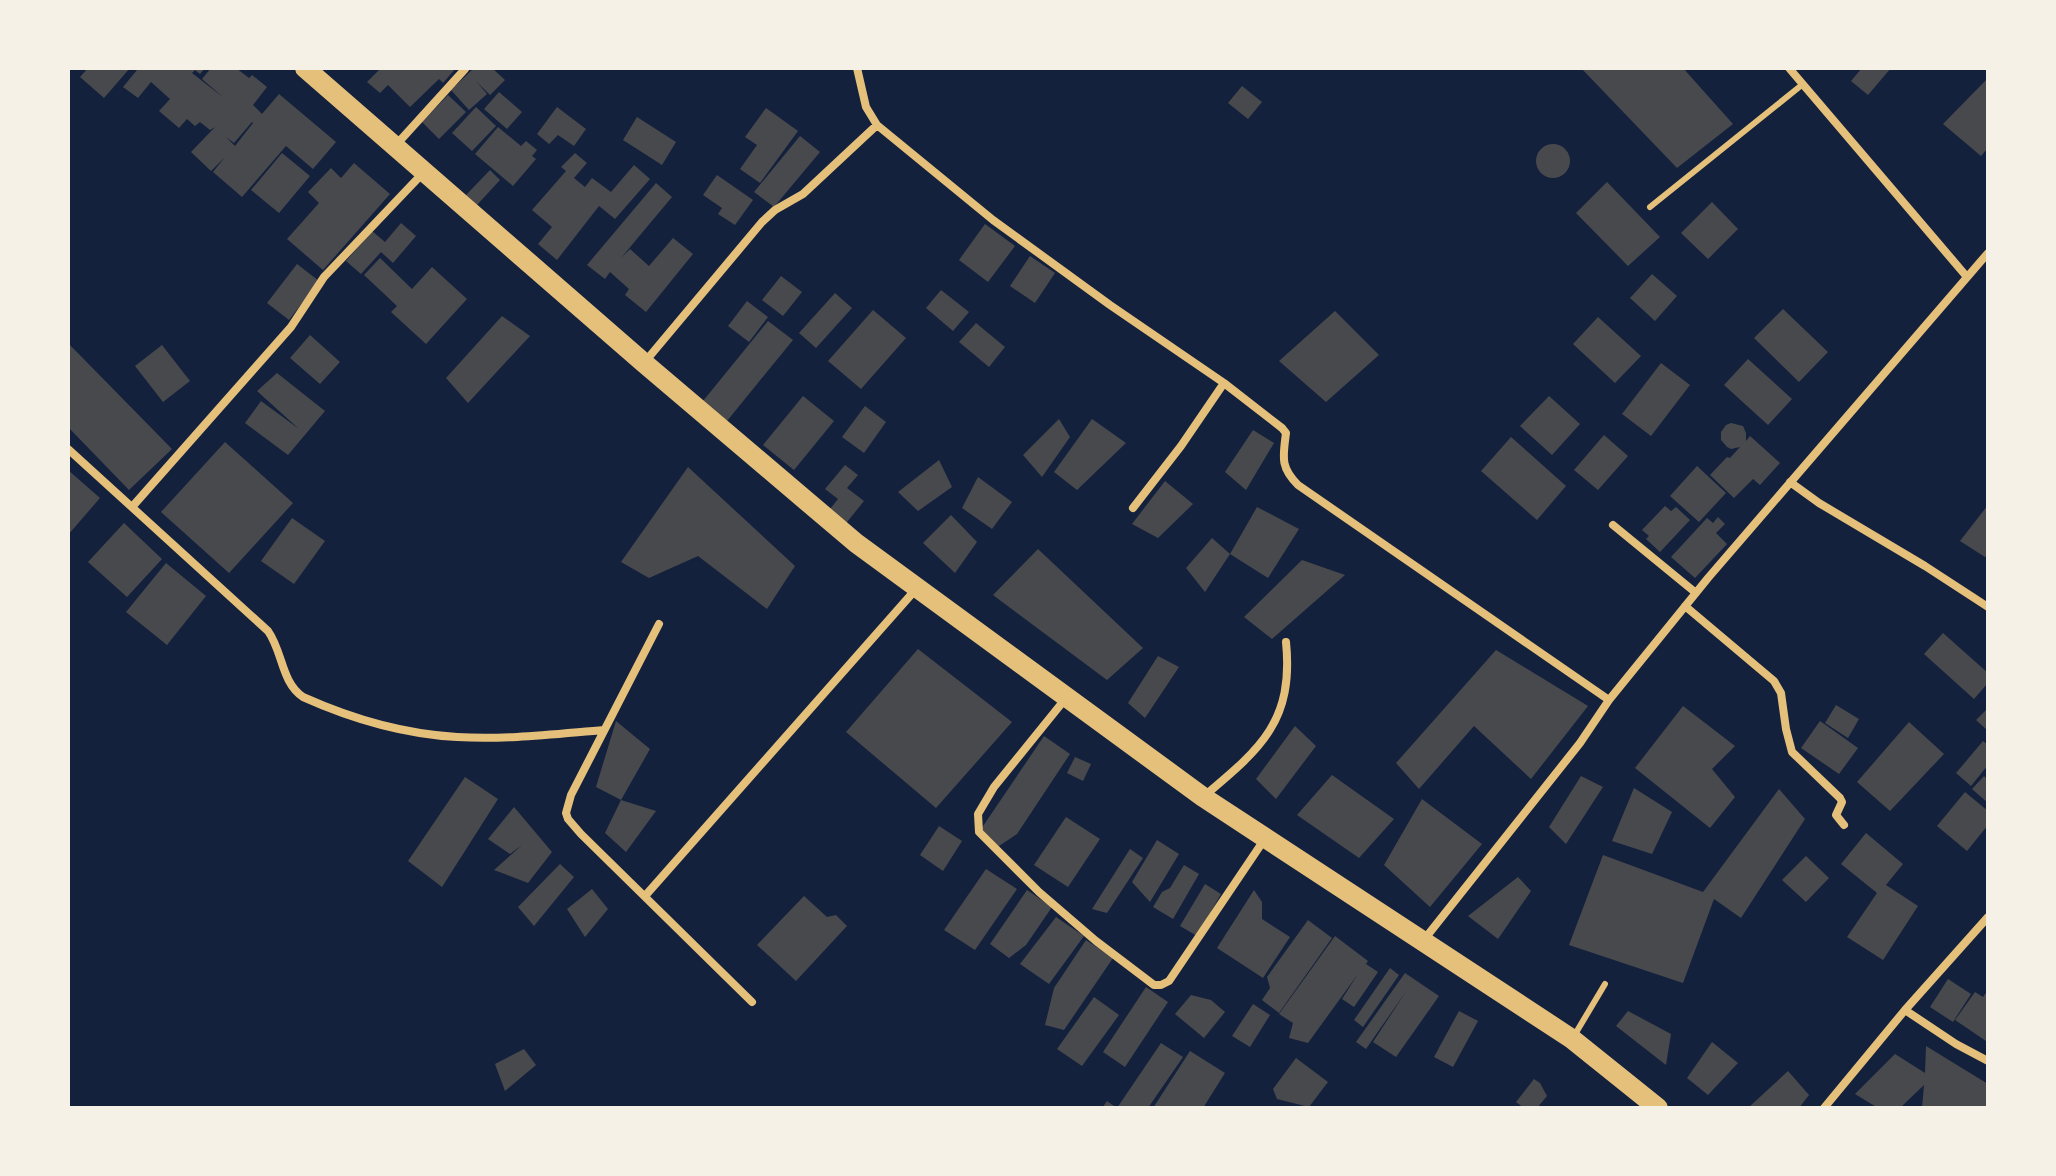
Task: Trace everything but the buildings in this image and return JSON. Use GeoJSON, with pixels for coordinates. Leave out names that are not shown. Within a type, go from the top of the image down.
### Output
{"type":"FeatureCollection","features":[{"type":"Feature","properties":{"kind":"highway"},"geometry":{"type":"LineString","coordinates":[[305,68],[423,173],[856,543],[1203,797],[1572,1039],[1658,1108]]}},
{"type":"Feature","properties":{"kind":"street"},"geometry":{"type":"LineString","coordinates":[[857,68],[866,107],[877,125],[993,220],[1224,383],[1285,431],[1284,465],[1298,485],[1609,700]]}},
{"type":"Feature","properties":{"kind":"street"},"geometry":{"type":"LineString","coordinates":[[1789,68],[1967,277]]}},
{"type":"Feature","properties":{"kind":"street"},"geometry":{"type":"LineString","coordinates":[[394,147],[465,69]]}},
{"type":"Feature","properties":{"kind":"street"},"geometry":{"type":"LineString","coordinates":[[644,363],[762,222],[775,210],[803,194],[877,125]]}},
{"type":"Feature","properties":{"kind":"street"},"geometry":{"type":"LineString","coordinates":[[132,507],[291,327],[324,277],[423,173]]}},
{"type":"Feature","properties":{"kind":"street"},"geometry":{"type":"LineString","coordinates":[[1423,941],[1580,743],[1609,700],[1689,609],[1696,593],[1793,485],[1988,253]]}},
{"type":"Feature","properties":{"kind":"street"},"geometry":{"type":"LineString","coordinates":[[1133,508],[1224,383]]}},
{"type":"Feature","properties":{"kind":"street"},"geometry":{"type":"LineString","coordinates":[[68,449],[268,631],[278,649],[290,685],[303,697],[371,723],[426,734],[497,738],[604,730]]}},
{"type":"Feature","properties":{"kind":"street"},"geometry":{"type":"LineString","coordinates":[[1793,485],[1988,607]]}},
{"type":"Feature","properties":{"kind":"street"},"geometry":{"type":"LineString","coordinates":[[1613,525],[1696,593]]}},
{"type":"Feature","properties":{"kind":"street"},"geometry":{"type":"LineString","coordinates":[[645,896],[917,588]]}},
{"type":"Feature","properties":{"kind":"street"},"geometry":{"type":"LineString","coordinates":[[1689,609],[1778,686],[1792,752],[1840,798],[1842,802],[1836,815],[1844,825]]}},
{"type":"Feature","properties":{"kind":"street"},"geometry":{"type":"LineString","coordinates":[[659,624],[581,772],[566,813],[581,834],[752,1002]]}},
{"type":"Feature","properties":{"kind":"street"},"geometry":{"type":"LineString","coordinates":[[1203,797],[1247,760],[1275,721],[1288,680],[1286,642]]}},
{"type":"Feature","properties":{"kind":"street"},"geometry":{"type":"LineString","coordinates":[[1066,697],[994,787],[978,814],[979,832],[1039,892],[1154,985],[1169,981],[1265,839]]}},
{"type":"Feature","properties":{"kind":"street"},"geometry":{"type":"LineString","coordinates":[[1824,1108],[1988,917]]}},
{"type":"Feature","properties":{"kind":"street"},"geometry":{"type":"LineString","coordinates":[[1905,1010],[1988,1061]]}},
{"type":"Feature","properties":{"kind":"lane"},"geometry":{"type":"LineString","coordinates":[[1650,207],[1803,84]]}},
{"type":"Feature","properties":{"kind":"lane"},"geometry":{"type":"LineString","coordinates":[[1572,1039],[1605,984]]}}]}
